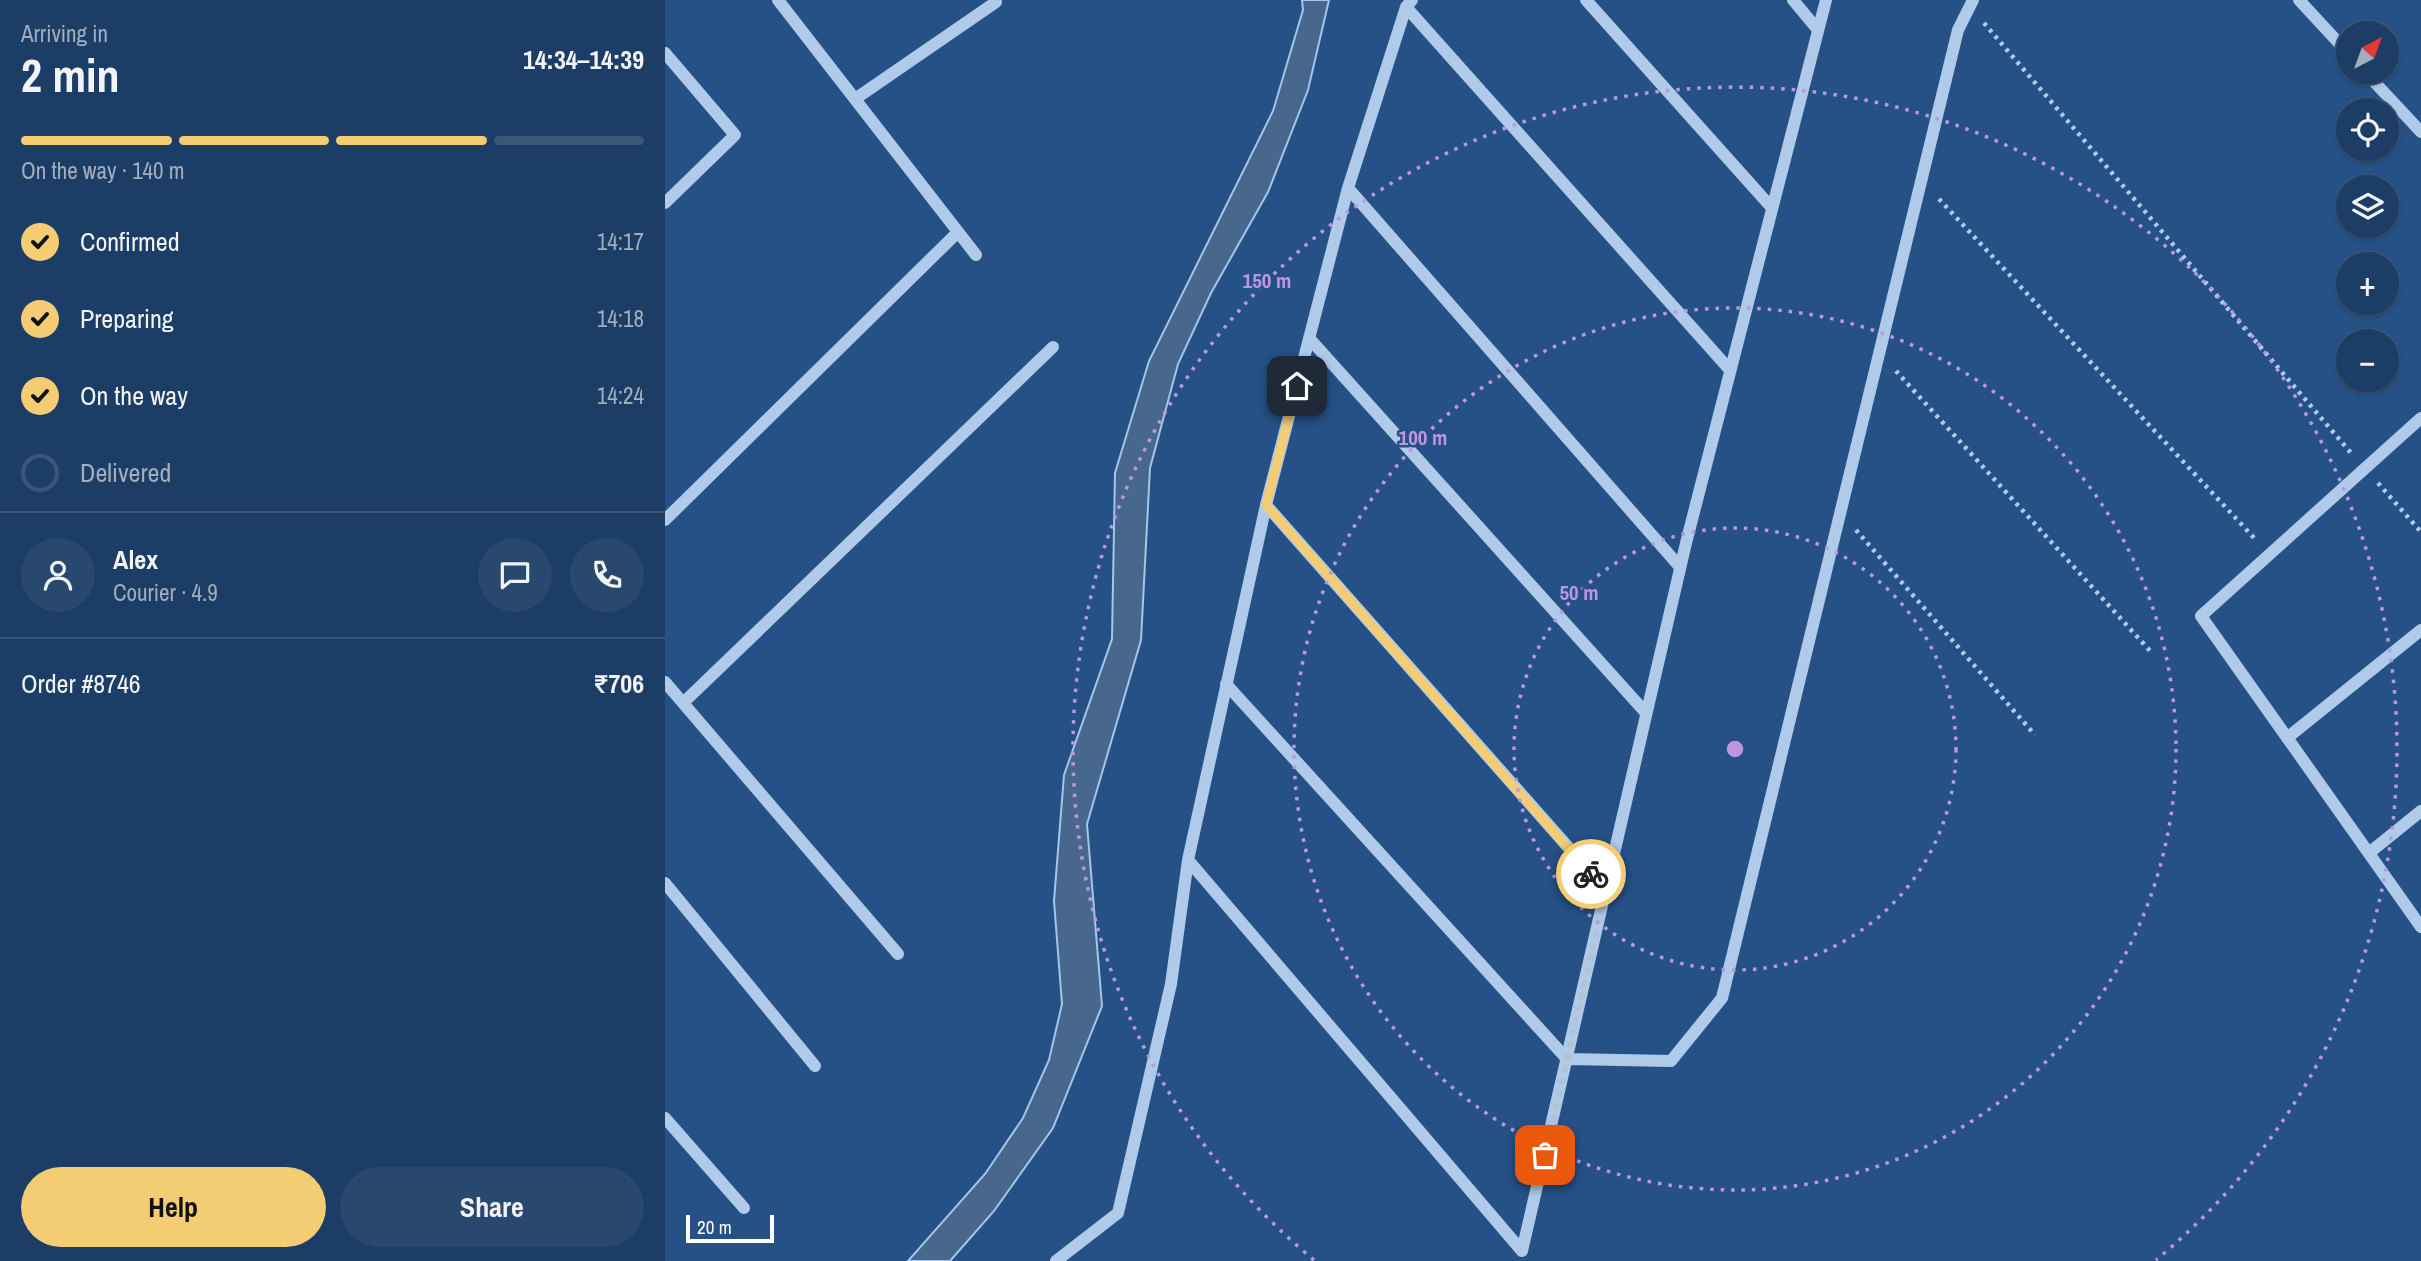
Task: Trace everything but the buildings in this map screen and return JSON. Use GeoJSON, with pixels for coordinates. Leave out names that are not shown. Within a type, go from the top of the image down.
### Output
{"type":"FeatureCollection","features":[{"type":"Feature","properties":{"kind":"street"},"geometry":{"type":"LineString","coordinates":[[778,0],[976,255]]}},
{"type":"Feature","properties":{"kind":"street"},"geometry":{"type":"LineString","coordinates":[[1586,0],[1772,208]]}},
{"type":"Feature","properties":{"kind":"street"},"geometry":{"type":"LineString","coordinates":[[1793,0],[1818,30]]}},
{"type":"Feature","properties":{"kind":"street"},"geometry":{"type":"LineString","coordinates":[[1188,860],[1522,1251],[1680,567],[1826,0]]}},
{"type":"Feature","properties":{"kind":"street"},"geometry":{"type":"LineString","coordinates":[[2299,0],[2336,40]]}},
{"type":"Feature","properties":{"kind":"street"},"geometry":{"type":"LineString","coordinates":[[855,99],[996,2]]}},
{"type":"Feature","properties":{"kind":"street"},"geometry":{"type":"LineString","coordinates":[[1409,4],[1730,370]]}},
{"type":"Feature","properties":{"kind":"street"},"geometry":{"type":"LineString","coordinates":[[1056,1261],[1118,1213],[1171,984],[1188,860],[1266,505],[1347,188],[1409,4]]}},
{"type":"Feature","properties":{"kind":"street"},"geometry":{"type":"LineString","coordinates":[[1226,684],[1567,1059],[1671,1061],[1722,998],[1958,30],[1972,4]]}},
{"type":"Feature","properties":{"kind":"street"},"geometry":{"type":"LineString","coordinates":[[665,53],[735,135],[665,202]]}},
{"type":"Feature","properties":{"kind":"street"},"geometry":{"type":"LineString","coordinates":[[2376,84],[2421,132]]}},
{"type":"Feature","properties":{"kind":"street"},"geometry":{"type":"LineString","coordinates":[[1347,188],[1680,567]]}},
{"type":"Feature","properties":{"kind":"street"},"geometry":{"type":"LineString","coordinates":[[665,520],[958,232]]}},
{"type":"Feature","properties":{"kind":"street"},"geometry":{"type":"LineString","coordinates":[[1309,338],[1646,713]]}},
{"type":"Feature","properties":{"kind":"street"},"geometry":{"type":"LineString","coordinates":[[683,703],[1053,347]]}},
{"type":"Feature","properties":{"kind":"street"},"geometry":{"type":"LineString","coordinates":[[2421,418],[2201,616],[2421,927]]}},
{"type":"Feature","properties":{"kind":"street"},"geometry":{"type":"LineString","coordinates":[[1266,505],[1606,890]]}},
{"type":"Feature","properties":{"kind":"street"},"geometry":{"type":"LineString","coordinates":[[2287,738],[2421,629]]}},
{"type":"Feature","properties":{"kind":"street"},"geometry":{"type":"LineString","coordinates":[[665,682],[898,954]]}},
{"type":"Feature","properties":{"kind":"street"},"geometry":{"type":"LineString","coordinates":[[2369,853],[2421,811]]}},
{"type":"Feature","properties":{"kind":"street"},"geometry":{"type":"LineString","coordinates":[[665,883],[815,1066]]}},
{"type":"Feature","properties":{"kind":"street"},"geometry":{"type":"LineString","coordinates":[[665,1118],[744,1208]]}},
{"type":"Feature","properties":{"kind":"path"},"geometry":{"type":"LineString","coordinates":[[1972,4],[2421,533]]}},
{"type":"Feature","properties":{"kind":"path"},"geometry":{"type":"LineString","coordinates":[[1921,180],[2269,554]]}},
{"type":"Feature","properties":{"kind":"path"},"geometry":{"type":"LineString","coordinates":[[1879,353],[2152,653]]}},
{"type":"Feature","properties":{"kind":"path"},"geometry":{"type":"LineString","coordinates":[[1840,512],[2035,734]]}},
{"type":"Feature","properties":{"kind":"water"},"geometry":{"type":"Polygon","coordinates":[[[1302,0],[1329,0],[1308,90],[1268,192],[1211,293],[1178,364],[1150,468],[1141,640],[1087,824],[1102,1006],[1053,1128],[994,1211],[950,1261],[908,1261],[985,1174],[1023,1118],[1049,1060],[1062,1004],[1054,901],[1064,775],[1112,639],[1115,473],[1149,361],[1273,111],[1303,10],[1302,0]]]}},
{"type":"Feature","properties":{"kind":"way so far"},"geometry":{"type":"LineString","coordinates":[[1545,1155],[1606,890],[1591,874]]}},
{"type":"Feature","properties":{"kind":"route"},"geometry":{"type":"LineString","coordinates":[[1297,386],[1266,505],[1591,874]]}}]}
